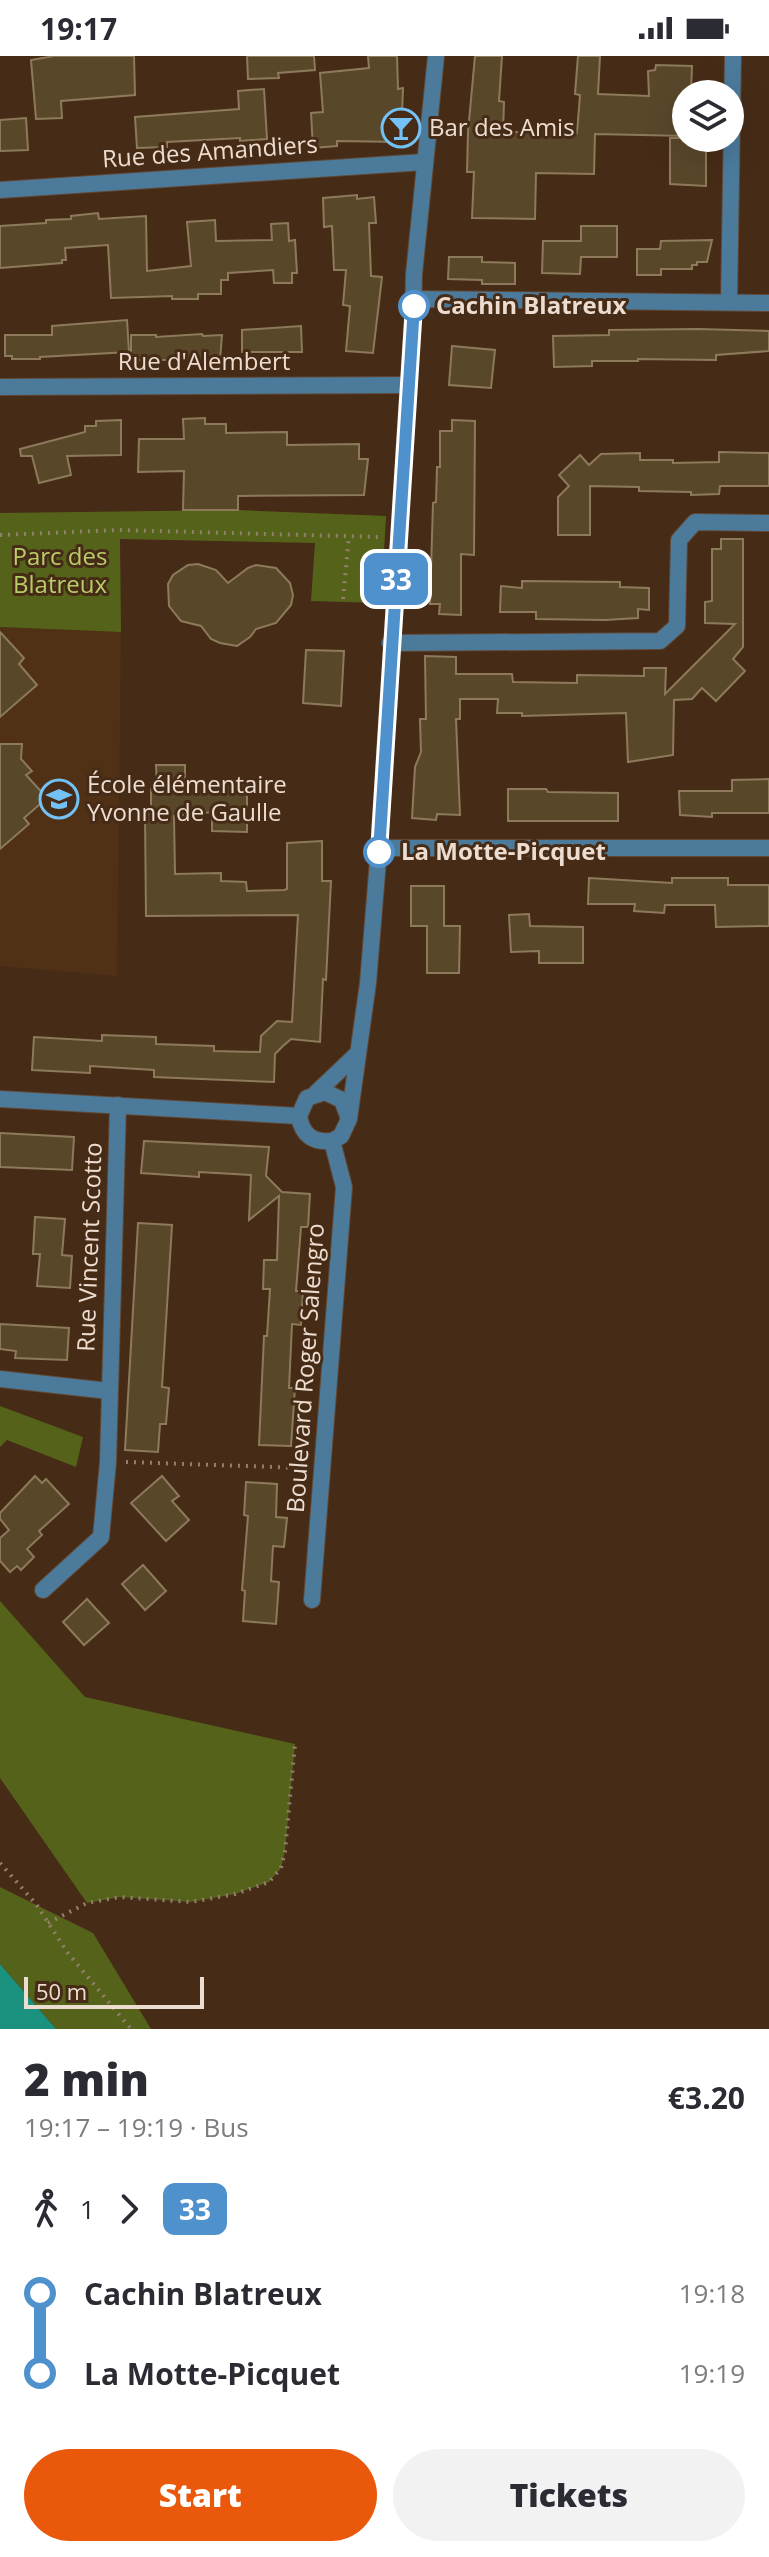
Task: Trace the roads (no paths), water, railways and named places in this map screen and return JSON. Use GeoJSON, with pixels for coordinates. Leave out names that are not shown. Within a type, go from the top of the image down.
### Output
{"type":"FeatureCollection","features":[{"type":"Feature","properties":{"kind":"street"},"geometry":{"type":"LineString","coordinates":[[358,1053],[307,1098],[299,1116],[305,1134],[313,1140],[332,1141],[341,1136],[349,1119],[368,983],[414,274],[436,56]]}},
{"type":"Feature","properties":{"kind":"street"},"geometry":{"type":"LineString","coordinates":[[729,302],[733,56]]}},
{"type":"Feature","properties":{"kind":"street","name":"Rue des Amandiers"},"geometry":{"type":"LineString","coordinates":[[0,190],[424,162]]}},
{"type":"Feature","properties":{"kind":"street"},"geometry":{"type":"LineString","coordinates":[[414,299],[769,303]]}},
{"type":"Feature","properties":{"kind":"street","name":"Rue d'Alembert"},"geometry":{"type":"LineString","coordinates":[[0,387],[409,385]]}},
{"type":"Feature","properties":{"kind":"street"},"geometry":{"type":"LineString","coordinates":[[390,643],[660,641],[677,626],[679,540],[695,522],[769,523]]}},
{"type":"Feature","properties":{"kind":"street"},"geometry":{"type":"LineString","coordinates":[[379,848],[769,848]]}},
{"type":"Feature","properties":{"kind":"street"},"geometry":{"type":"LineString","coordinates":[[316,1093],[335,1095],[348,1109],[349,1119]]}},
{"type":"Feature","properties":{"kind":"street"},"geometry":{"type":"LineString","coordinates":[[0,1099],[299,1116]]}},
{"type":"Feature","properties":{"kind":"street","name":"Rue Vincent Scotto"},"geometry":{"type":"LineString","coordinates":[[43,1590],[101,1537],[108,1462],[118,1105]]}},
{"type":"Feature","properties":{"kind":"street","name":"Boulevard Roger Salengro"},"geometry":{"type":"LineString","coordinates":[[312,1600],[344,1187],[332,1141]]}},
{"type":"Feature","properties":{"kind":"street","name":"Rue Vincent Scotto"},"geometry":{"type":"LineString","coordinates":[[0,1379],[109,1391]]}},
{"type":"Feature","properties":{"kind":"water"},"geometry":{"type":"Polygon","coordinates":[[[0,1964],[56,2029],[0,2029],[0,1964]]]}},
{"type":"Feature","properties":{"kind":"place","name":"Bar des Amis"},"geometry":{"type":"Point","coordinates":[401,128]}},
{"type":"Feature","properties":{"kind":"place","name":"Cachin Blatreux"},"geometry":{"type":"Point","coordinates":[414,306]}},
{"type":"Feature","properties":{"kind":"place","name":"École élémentaire Yvonne de Gaulle"},"geometry":{"type":"Point","coordinates":[59,799]}},
{"type":"Feature","properties":{"kind":"place","name":"La Motte-Picquet"},"geometry":{"type":"Point","coordinates":[379,852]}},
{"type":"Feature","properties":{"kind":"park label","name":"Parc des Blatreux"},"geometry":{"type":"Point","coordinates":[60,571]}}]}
